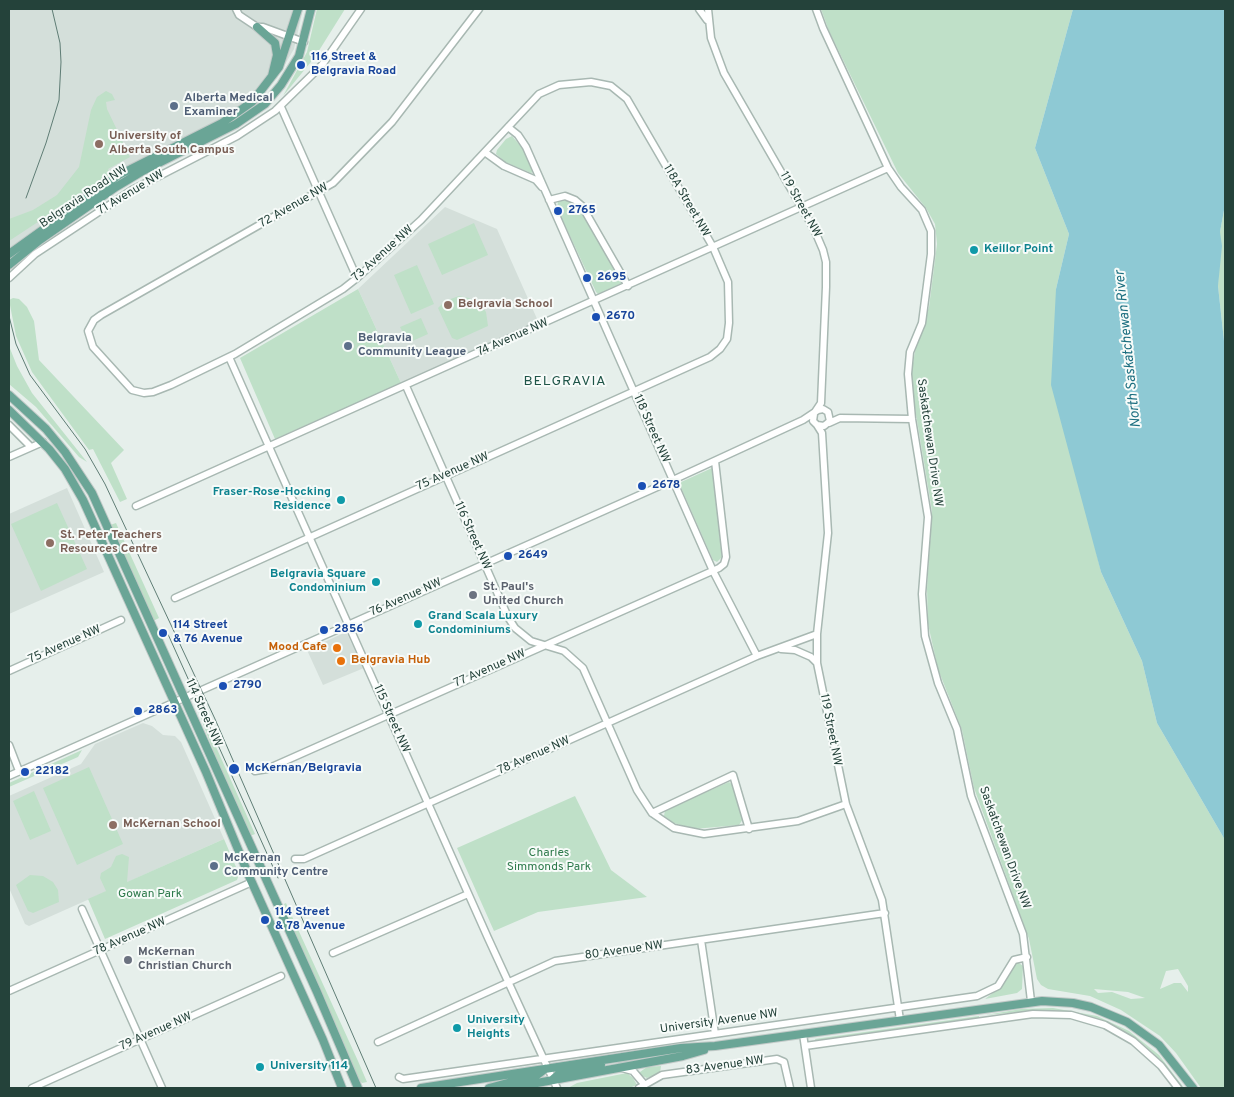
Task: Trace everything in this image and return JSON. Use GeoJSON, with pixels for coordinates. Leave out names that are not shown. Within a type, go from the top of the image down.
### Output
{"type":"FeatureCollection","features":[{"type":"Feature","properties":{"kind":"main road","name":"Belgravia Road NW"},"geometry":{"type":"LineString","coordinates":[[9,254],[119,175],[222,123],[252,102],[279,67],[291,36],[298,9]]}},
{"type":"Feature","properties":{"kind":"main road","name":"Belgravia Road NW"},"geometry":{"type":"LineString","coordinates":[[9,265],[40,240],[124,182],[251,115],[282,85],[299,56],[311,9]]}},
{"type":"Feature","properties":{"kind":"main road"},"geometry":{"type":"LineString","coordinates":[[257,27],[275,43],[276,55],[272,78]]}},
{"type":"Feature","properties":{"kind":"main road","name":"114 Street NW"},"geometry":{"type":"LineString","coordinates":[[9,395],[46,429],[86,483],[328,1016],[358,1088]]}},
{"type":"Feature","properties":{"kind":"main road","name":"114 Street NW"},"geometry":{"type":"LineString","coordinates":[[9,410],[43,442],[65,469],[83,500],[174,701],[342,1088]]}},
{"type":"Feature","properties":{"kind":"main road"},"geometry":{"type":"LineString","coordinates":[[1031,1001],[1073,1003],[1110,1014],[1127,1022],[1162,1049],[1192,1088]]}},
{"type":"Feature","properties":{"kind":"main road","name":"University Avenue NW"},"geometry":{"type":"LineString","coordinates":[[421,1088],[547,1067],[682,1048],[715,1046],[803,1034],[1031,1001]]}},
{"type":"Feature","properties":{"kind":"main road","name":"University Avenue NW"},"geometry":{"type":"LineString","coordinates":[[510,1088],[551,1084],[621,1067],[683,1056],[715,1046]]}},
{"type":"Feature","properties":{"kind":"main road"},"geometry":{"type":"LineString","coordinates":[[551,1084],[560,1072],[599,1065],[616,1058]]}},
{"type":"Feature","properties":{"kind":"main road"},"geometry":{"type":"LineString","coordinates":[[334,1066],[336,1080],[334,1088]]}},
{"type":"Feature","properties":{"kind":"main road"},"geometry":{"type":"LineString","coordinates":[[489,1088],[537,1075],[547,1067]]}},
{"type":"Feature","properties":{"kind":"street"},"geometry":{"type":"LineString","coordinates":[[236,9],[239,15],[257,27],[291,36],[304,42]]}},
{"type":"Feature","properties":{"kind":"street","name":"71 Avenue NW"},"geometry":{"type":"LineString","coordinates":[[9,278],[35,254],[132,190],[248,130],[281,107],[322,65],[361,9]]}},
{"type":"Feature","properties":{"kind":"street","name":"72 Avenue NW"},"geometry":{"type":"LineString","coordinates":[[135,391],[93,347],[88,331],[94,320],[319,193],[333,183],[392,122],[480,9]]}},
{"type":"Feature","properties":{"kind":"street","name":"119 Street NW"},"geometry":{"type":"LineString","coordinates":[[699,9],[708,24],[724,73],[802,208],[819,240],[826,262],[821,403]]}},
{"type":"Feature","properties":{"kind":"street","name":"119 Street NW"},"geometry":{"type":"LineString","coordinates":[[708,9],[708,24]]}},
{"type":"Feature","properties":{"kind":"street","name":"Saskatchewan Drive NW"},"geometry":{"type":"LineString","coordinates":[[816,9],[888,168],[900,188],[922,210],[931,231],[931,254],[923,315],[910,352],[908,374],[912,419],[928,517],[922,594],[927,644],[938,683],[957,729],[972,796],[1023,934],[1031,1001]]}},
{"type":"Feature","properties":{"kind":"street","name":"73 Avenue NW"},"geometry":{"type":"LineString","coordinates":[[135,391],[154,392],[229,357],[338,292],[357,278],[421,220],[486,153],[531,101],[550,87],[580,82],[601,83]]}},
{"type":"Feature","properties":{"kind":"street","name":"118A Street NW"},"geometry":{"type":"LineString","coordinates":[[601,83],[620,91],[627,100],[713,247],[728,282],[730,323],[727,339]]}},
{"type":"Feature","properties":{"kind":"street"},"geometry":{"type":"LineString","coordinates":[[281,107],[357,278]]}},
{"type":"Feature","properties":{"kind":"street","name":"118 Street NW"},"geometry":{"type":"LineString","coordinates":[[508,127],[518,135],[526,147],[713,571],[757,656]]}},
{"type":"Feature","properties":{"kind":"street"},"geometry":{"type":"LineString","coordinates":[[486,153],[504,166],[536,180],[545,190]]}},
{"type":"Feature","properties":{"kind":"street","name":"74 Avenue NW"},"geometry":{"type":"LineString","coordinates":[[136,506],[594,302],[888,168]]}},
{"type":"Feature","properties":{"kind":"street"},"geometry":{"type":"LineString","coordinates":[[549,200],[565,196],[576,200],[582,206],[628,286]]}},
{"type":"Feature","properties":{"kind":"street","name":"75 Avenue NW"},"geometry":{"type":"LineString","coordinates":[[175,598],[308,536],[710,357],[720,349],[727,339]]}},
{"type":"Feature","properties":{"kind":"street","name":"115 Street NW"},"geometry":{"type":"LineString","coordinates":[[229,357],[547,1067],[551,1084],[557,1088]]}},
{"type":"Feature","properties":{"kind":"street","name":"116 Street NW"},"geometry":{"type":"LineString","coordinates":[[406,386],[511,623],[525,637],[542,646],[564,652],[579,663],[586,673],[637,790],[652,813]]}},
{"type":"Feature","properties":{"kind":"street"},"geometry":{"type":"LineString","coordinates":[[816,424],[815,413],[821,403],[830,417],[822,433]]}},
{"type":"Feature","properties":{"kind":"street","name":"76 Avenue NW"},"geometry":{"type":"LineString","coordinates":[[9,776],[715,461],[803,420],[820,409],[827,411]]}},
{"type":"Feature","properties":{"kind":"street"},"geometry":{"type":"LineString","coordinates":[[827,411],[840,418]]}},
{"type":"Feature","properties":{"kind":"street"},"geometry":{"type":"LineString","coordinates":[[803,420],[816,424],[828,424],[840,418],[912,419]]}},
{"type":"Feature","properties":{"kind":"street","name":"119 Street NW"},"geometry":{"type":"LineString","coordinates":[[816,424],[822,433],[828,533],[817,634],[818,663],[846,804],[878,887],[884,913],[900,1020]]}},
{"type":"Feature","properties":{"kind":"street"},"geometry":{"type":"LineString","coordinates":[[9,425],[31,447]]}},
{"type":"Feature","properties":{"kind":"street"},"geometry":{"type":"LineString","coordinates":[[9,457],[43,442]]}},
{"type":"Feature","properties":{"kind":"street","name":"77 Avenue NW"},"geometry":{"type":"LineString","coordinates":[[255,770],[267,769],[713,571],[724,564],[726,558],[715,461]]}},
{"type":"Feature","properties":{"kind":"street","name":"75 Avenue NW"},"geometry":{"type":"LineString","coordinates":[[9,671],[121,620]]}},
{"type":"Feature","properties":{"kind":"street","name":"78 Avenue NW"},"geometry":{"type":"LineString","coordinates":[[295,859],[304,859],[757,656],[817,634]]}},
{"type":"Feature","properties":{"kind":"street","name":"78 Avenue NW"},"geometry":{"type":"LineString","coordinates":[[772,650],[795,650],[811,657],[818,663]]}},
{"type":"Feature","properties":{"kind":"street"},"geometry":{"type":"LineString","coordinates":[[9,746],[20,771]]}},
{"type":"Feature","properties":{"kind":"street"},"geometry":{"type":"LineString","coordinates":[[652,813],[733,775],[749,829]]}},
{"type":"Feature","properties":{"kind":"street"},"geometry":{"type":"LineString","coordinates":[[652,813],[674,828],[696,834],[749,829],[804,819],[846,804]]}},
{"type":"Feature","properties":{"kind":"street","name":"78 Avenue NW"},"geometry":{"type":"LineString","coordinates":[[9,991],[252,882]]}},
{"type":"Feature","properties":{"kind":"street"},"geometry":{"type":"LineString","coordinates":[[334,954],[468,894]]}},
{"type":"Feature","properties":{"kind":"street"},"geometry":{"type":"LineString","coordinates":[[82,909],[162,1088]]}},
{"type":"Feature","properties":{"kind":"street","name":"80 Avenue NW"},"geometry":{"type":"LineString","coordinates":[[378,1042],[555,962],[884,913]]}},
{"type":"Feature","properties":{"kind":"street"},"geometry":{"type":"LineString","coordinates":[[701,940],[715,1034]]}},
{"type":"Feature","properties":{"kind":"street","name":"University Avenue NW"},"geometry":{"type":"LineString","coordinates":[[399,1077],[403,1079],[986,994],[1001,983],[1014,960],[1027,957]]}},
{"type":"Feature","properties":{"kind":"street","name":"79 Avenue NW"},"geometry":{"type":"LineString","coordinates":[[32,1088],[281,976]]}},
{"type":"Feature","properties":{"kind":"street"},"geometry":{"type":"LineString","coordinates":[[982,1008],[984,1020]]}},
{"type":"Feature","properties":{"kind":"street"},"geometry":{"type":"LineString","coordinates":[[805,1046],[984,1020],[1053,1013],[1089,1019],[1111,1028],[1148,1052],[1178,1088]]}},
{"type":"Feature","properties":{"kind":"street"},"geometry":{"type":"LineString","coordinates":[[803,1034],[811,1088]]}},
{"type":"Feature","properties":{"kind":"street","name":"83 Avenue NW"},"geometry":{"type":"LineString","coordinates":[[642,1087],[662,1076],[776,1059],[784,1062],[790,1088]]}},
{"type":"Feature","properties":{"kind":"street"},"geometry":{"type":"LineString","coordinates":[[621,1067],[632,1071],[642,1087]]}},
{"type":"Feature","properties":{"kind":"shaded area","name":"University of Alberta South Campus"},"geometry":{"type":"Polygon","coordinates":[[[9,9],[303,9],[294,49],[277,78],[239,120],[138,168],[68,213],[9,259],[9,9]]]}},
{"type":"Feature","properties":{"kind":"shaded area","name":"Belgravia School"},"geometry":{"type":"Polygon","coordinates":[[[445,207],[497,229],[538,321],[401,383],[358,289],[445,207]]]}},
{"type":"Feature","properties":{"kind":"shaded area","name":"St. Peter Teachers Resources Centre"},"geometry":{"type":"Polygon","coordinates":[[[67,488],[104,572],[9,614],[9,514],[67,488]]]}},
{"type":"Feature","properties":{"kind":"shaded area"},"geometry":{"type":"Polygon","coordinates":[[[346,632],[364,668],[323,685],[307,650],[346,632]]]}},
{"type":"Feature","properties":{"kind":"shaded area","name":"McKernan School"},"geometry":{"type":"Polygon","coordinates":[[[143,723],[152,726],[163,735],[175,736],[181,742],[224,839],[29,926],[25,924],[9,888],[9,796],[81,764],[95,744],[143,723]]]}},
{"type":"Feature","properties":{"kind":"green space"},"geometry":{"type":"Polygon","coordinates":[[[317,9],[345,9],[315,57],[283,96],[307,52],[317,9]]]}},
{"type":"Feature","properties":{"kind":"green space"},"geometry":{"type":"Polygon","coordinates":[[[821,9],[1073,9],[1035,148],[1069,234],[1056,289],[1082,493],[1101,572],[1142,661],[1157,723],[1225,840],[1225,1088],[1201,1088],[1176,1053],[1160,1036],[1121,1010],[1090,996],[1048,989],[1041,985],[1037,979],[1029,939],[974,788],[962,730],[938,669],[928,624],[927,589],[932,511],[912,390],[912,369],[916,346],[929,307],[937,244],[935,224],[926,208],[898,173],[829,31],[821,9]],[[1178,969],[1166,971],[1160,989],[1174,983],[1181,983],[1188,992],[1188,986],[1178,969]],[[1094,989],[1098,993],[1112,992],[1131,999],[1145,998],[1128,992],[1094,989]]]}},
{"type":"Feature","properties":{"kind":"green space"},"geometry":{"type":"Polygon","coordinates":[[[106,91],[112,94],[115,100],[106,102],[107,109],[130,157],[108,169],[111,174],[9,241],[9,219],[33,210],[57,195],[79,167],[91,110],[97,97],[106,91]]]}},
{"type":"Feature","properties":{"kind":"green space"},"geometry":{"type":"Polygon","coordinates":[[[512,136],[524,150],[533,172],[531,173],[505,162],[496,154],[506,139],[512,136]]]}},
{"type":"Feature","properties":{"kind":"green space"},"geometry":{"type":"Polygon","coordinates":[[[563,200],[570,201],[580,210],[622,283],[598,294],[596,292],[557,208],[558,202],[563,200]]]}},
{"type":"Feature","properties":{"kind":"green space"},"geometry":{"type":"Polygon","coordinates":[[[1225,205],[1225,350],[1218,286],[1220,232],[1225,205]]]}},
{"type":"Feature","properties":{"kind":"green space"},"geometry":{"type":"Polygon","coordinates":[[[474,223],[488,255],[442,275],[428,244],[474,223]]]}},
{"type":"Feature","properties":{"kind":"green space"},"geometry":{"type":"Polygon","coordinates":[[[417,265],[434,304],[411,314],[394,275],[417,265]]]}},
{"type":"Feature","properties":{"kind":"green space"},"geometry":{"type":"Polygon","coordinates":[[[358,289],[401,383],[275,439],[240,358],[358,289]]]}},
{"type":"Feature","properties":{"kind":"green space"},"geometry":{"type":"Polygon","coordinates":[[[459,296],[469,298],[481,305],[486,312],[488,326],[457,340],[452,338],[438,308],[445,301],[459,296]]]}},
{"type":"Feature","properties":{"kind":"green space"},"geometry":{"type":"Polygon","coordinates":[[[13,298],[19,299],[27,307],[34,321],[39,360],[124,450],[111,463],[127,499],[120,502],[93,449],[89,450],[32,372],[16,336],[9,300],[13,298]]]}},
{"type":"Feature","properties":{"kind":"green space"},"geometry":{"type":"Polygon","coordinates":[[[421,318],[428,334],[408,343],[400,327],[421,318]]]}},
{"type":"Feature","properties":{"kind":"green space"},"geometry":{"type":"Polygon","coordinates":[[[9,346],[17,366],[32,393],[87,462],[79,457],[36,407],[9,384],[9,346]]]}},
{"type":"Feature","properties":{"kind":"green space"},"geometry":{"type":"Polygon","coordinates":[[[712,468],[722,557],[717,562],[713,560],[679,483],[712,468]]]}},
{"type":"Feature","properties":{"kind":"green space"},"geometry":{"type":"Polygon","coordinates":[[[57,503],[87,569],[41,591],[11,524],[57,503]]]}},
{"type":"Feature","properties":{"kind":"green space"},"geometry":{"type":"Polygon","coordinates":[[[116,523],[159,618],[153,621],[110,525],[116,523]]]}},
{"type":"Feature","properties":{"kind":"green space"},"geometry":{"type":"Polygon","coordinates":[[[200,712],[255,834],[250,836],[220,769],[200,712]]]}},
{"type":"Feature","properties":{"kind":"green space"},"geometry":{"type":"Polygon","coordinates":[[[82,750],[78,757],[9,787],[9,783],[82,750]]]}},
{"type":"Feature","properties":{"kind":"green space"},"geometry":{"type":"Polygon","coordinates":[[[89,767],[123,844],[77,865],[43,788],[89,767]]]}},
{"type":"Feature","properties":{"kind":"green space"},"geometry":{"type":"Polygon","coordinates":[[[729,782],[734,786],[743,819],[739,825],[694,829],[674,823],[664,816],[665,810],[729,782]]]}},
{"type":"Feature","properties":{"kind":"green space"},"geometry":{"type":"Polygon","coordinates":[[[34,791],[51,831],[30,840],[13,801],[34,791]]]}},
{"type":"Feature","properties":{"kind":"green space","name":"Charles Simmonds Park"},"geometry":{"type":"Polygon","coordinates":[[[575,796],[611,870],[647,897],[538,912],[494,931],[457,848],[575,796]]]}},
{"type":"Feature","properties":{"kind":"green space","name":"Gowan Park"},"geometry":{"type":"Polygon","coordinates":[[[224,839],[239,874],[237,880],[105,939],[88,899],[106,891],[100,878],[101,873],[111,867],[116,856],[122,854],[129,857],[127,882],[224,839]]]}},
{"type":"Feature","properties":{"kind":"green space"},"geometry":{"type":"Polygon","coordinates":[[[30,875],[43,876],[53,882],[58,890],[59,902],[33,913],[28,911],[16,885],[30,875]]]}},
{"type":"Feature","properties":{"kind":"green space"},"geometry":{"type":"Polygon","coordinates":[[[286,903],[367,1082],[362,1083],[359,1080],[292,929],[284,904],[286,903]]]}},
{"type":"Feature","properties":{"kind":"green space"},"geometry":{"type":"Polygon","coordinates":[[[1015,963],[1023,966],[1022,989],[1017,993],[985,999],[1002,986],[1015,963]]]}},
{"type":"Feature","properties":{"kind":"green space"},"geometry":{"type":"Polygon","coordinates":[[[1053,1008],[1097,1016],[1129,1031],[1159,1055],[1184,1088],[1181,1088],[1163,1064],[1146,1047],[1127,1033],[1103,1021],[1062,1011],[1042,1010],[986,1015],[1021,1009],[1053,1008]]]}},
{"type":"Feature","properties":{"kind":"green space"},"geometry":{"type":"Polygon","coordinates":[[[979,1016],[979,1018],[816,1042],[815,1039],[979,1016]]]}},
{"type":"Feature","properties":{"kind":"green space"},"geometry":{"type":"Polygon","coordinates":[[[661,1066],[660,1073],[647,1078],[640,1075],[640,1072],[647,1067],[661,1066]]]}},
{"type":"Feature","properties":{"kind":"green space"},"geometry":{"type":"Polygon","coordinates":[[[627,1073],[637,1085],[629,1088],[568,1088],[577,1083],[627,1073]]]}},
{"type":"Feature","properties":{"kind":"water","name":"North Saskatchewan River"},"geometry":{"type":"Polygon","coordinates":[[[1073,9],[1225,9],[1225,205],[1220,232],[1222,246],[1218,286],[1225,350],[1225,840],[1157,723],[1142,661],[1101,572],[1051,385],[1056,289],[1069,234],[1035,148],[1073,9]]]}},
{"type":"Feature","properties":{"kind":"tram line"},"geometry":{"type":"LineString","coordinates":[[26,198],[59,100],[60,43],[52,9]]}},
{"type":"Feature","properties":{"kind":"tram line"},"geometry":{"type":"LineString","coordinates":[[9,316],[16,344],[30,375],[85,449],[105,484],[215,719],[376,1088]]}},
{"type":"Feature","properties":{"kind":"tram line"},"geometry":{"type":"LineString","coordinates":[[167,632],[278,878]]}},
{"type":"Feature","properties":{"kind":"place","name":"116 Street & Belgravia Road"},"geometry":{"type":"Point","coordinates":[301,65]}},
{"type":"Feature","properties":{"kind":"place","name":"Alberta Medical Examiner"},"geometry":{"type":"Point","coordinates":[174,106]}},
{"type":"Feature","properties":{"kind":"place","name":"University of Alberta South Campus"},"geometry":{"type":"Point","coordinates":[99,144]}},
{"type":"Feature","properties":{"kind":"place","name":"2765"},"geometry":{"type":"Point","coordinates":[558,211]}},
{"type":"Feature","properties":{"kind":"place","name":"Keillor Point"},"geometry":{"type":"Point","coordinates":[974,250]}},
{"type":"Feature","properties":{"kind":"place","name":"2695"},"geometry":{"type":"Point","coordinates":[587,278]}},
{"type":"Feature","properties":{"kind":"place","name":"Belgravia School"},"geometry":{"type":"Point","coordinates":[448,305]}},
{"type":"Feature","properties":{"kind":"place","name":"2670"},"geometry":{"type":"Point","coordinates":[596,317]}},
{"type":"Feature","properties":{"kind":"place","name":"Belgravia Community League"},"geometry":{"type":"Point","coordinates":[348,346]}},
{"type":"Feature","properties":{"kind":"place","name":"2678"},"geometry":{"type":"Point","coordinates":[642,486]}},
{"type":"Feature","properties":{"kind":"place","name":"Fraser-Rose-Hocking Residence"},"geometry":{"type":"Point","coordinates":[341,500]}},
{"type":"Feature","properties":{"kind":"place","name":"St. Peter Teachers Resources Centre"},"geometry":{"type":"Point","coordinates":[50,543]}},
{"type":"Feature","properties":{"kind":"place","name":"2649"},"geometry":{"type":"Point","coordinates":[508,556]}},
{"type":"Feature","properties":{"kind":"place","name":"Belgravia Square Condominium"},"geometry":{"type":"Point","coordinates":[376,582]}},
{"type":"Feature","properties":{"kind":"place","name":"St. Paul's United Church"},"geometry":{"type":"Point","coordinates":[473,595]}},
{"type":"Feature","properties":{"kind":"place","name":"Grand Scala Luxury Condominiums"},"geometry":{"type":"Point","coordinates":[418,624]}},
{"type":"Feature","properties":{"kind":"place","name":"2856"},"geometry":{"type":"Point","coordinates":[324,630]}},
{"type":"Feature","properties":{"kind":"place","name":"114 Street & 76 Avenue"},"geometry":{"type":"Point","coordinates":[163,633]}},
{"type":"Feature","properties":{"kind":"place","name":"Mood Cafe"},"geometry":{"type":"Point","coordinates":[337,648]}},
{"type":"Feature","properties":{"kind":"place","name":"Belgravia Hub"},"geometry":{"type":"Point","coordinates":[341,661]}},
{"type":"Feature","properties":{"kind":"place","name":"2790"},"geometry":{"type":"Point","coordinates":[223,686]}},
{"type":"Feature","properties":{"kind":"place","name":"2863"},"geometry":{"type":"Point","coordinates":[138,711]}},
{"type":"Feature","properties":{"kind":"place","name":"McKernan/Belgravia"},"geometry":{"type":"Point","coordinates":[234,769]}},
{"type":"Feature","properties":{"kind":"place","name":"22182"},"geometry":{"type":"Point","coordinates":[25,772]}},
{"type":"Feature","properties":{"kind":"place","name":"McKernan School"},"geometry":{"type":"Point","coordinates":[113,825]}},
{"type":"Feature","properties":{"kind":"place","name":"McKernan Community Centre"},"geometry":{"type":"Point","coordinates":[214,866]}},
{"type":"Feature","properties":{"kind":"place","name":"114 Street & 78 Avenue"},"geometry":{"type":"Point","coordinates":[265,920]}},
{"type":"Feature","properties":{"kind":"place","name":"McKernan Christian Church"},"geometry":{"type":"Point","coordinates":[128,960]}},
{"type":"Feature","properties":{"kind":"place","name":"University Heights"},"geometry":{"type":"Point","coordinates":[457,1028]}},
{"type":"Feature","properties":{"kind":"place","name":"University 114"},"geometry":{"type":"Point","coordinates":[260,1067]}},
{"type":"Feature","properties":{"kind":"district","name":"BELGRAVIA"},"geometry":{"type":"Point","coordinates":[565,382]}}]}
